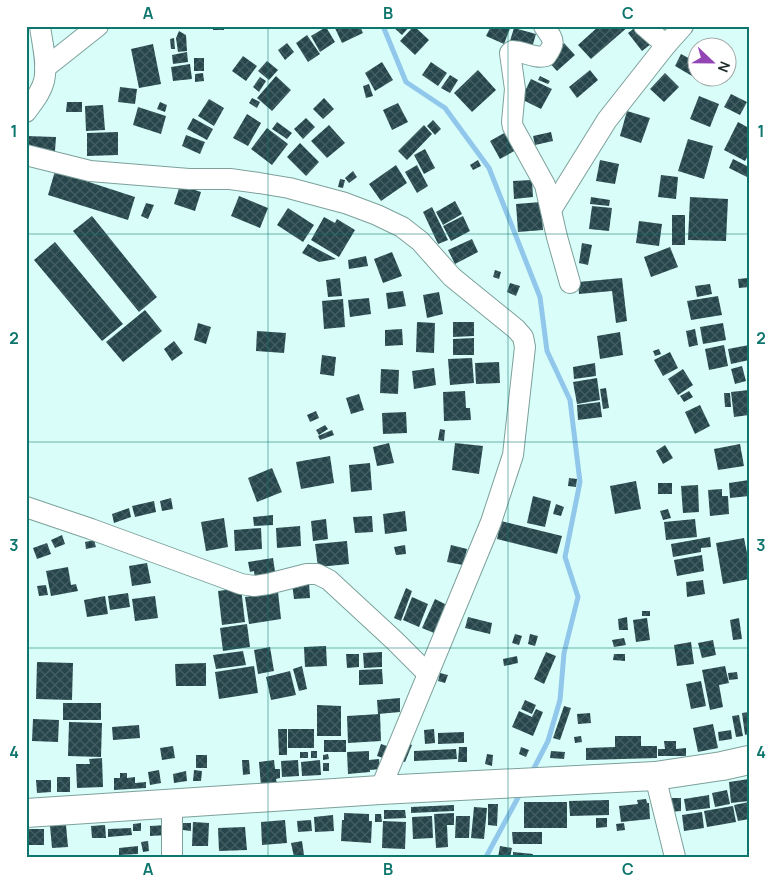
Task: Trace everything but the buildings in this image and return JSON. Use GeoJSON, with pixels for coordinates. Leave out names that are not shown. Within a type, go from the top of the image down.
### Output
{"type":"FeatureCollection","features":[{"type":"Feature","properties":{"kind":"highway"},"geometry":{"type":"LineString","coordinates":[[26,813],[380,790],[655,776],[749,760]]}},
{"type":"Feature","properties":{"kind":"street"},"geometry":{"type":"LineString","coordinates":[[26,112],[40,92],[44,80],[45,68],[40,26]]}},
{"type":"Feature","properties":{"kind":"street"},"geometry":{"type":"LineString","coordinates":[[45,68],[98,26]]}},
{"type":"Feature","properties":{"kind":"street"},"geometry":{"type":"LineString","coordinates":[[544,26],[554,40],[553,46],[546,56],[539,57],[517,51],[510,53],[515,89],[512,122],[545,185],[570,283]]}},
{"type":"Feature","properties":{"kind":"street"},"geometry":{"type":"LineString","coordinates":[[644,26],[666,45]]}},
{"type":"Feature","properties":{"kind":"street"},"geometry":{"type":"LineString","coordinates":[[551,210],[607,120],[682,26]]}},
{"type":"Feature","properties":{"kind":"street"},"geometry":{"type":"LineString","coordinates":[[26,155],[90,171],[189,179],[230,179],[259,183],[288,188],[345,203],[377,214],[402,227],[420,241],[452,278],[516,329],[523,337],[525,347],[513,455],[491,522],[380,790]]}},
{"type":"Feature","properties":{"kind":"street"},"geometry":{"type":"LineString","coordinates":[[26,507],[241,584],[254,586],[306,574],[317,574],[328,580],[395,640],[427,673]]}},
{"type":"Feature","properties":{"kind":"street"},"geometry":{"type":"LineString","coordinates":[[655,776],[675,857]]}},
{"type":"Feature","properties":{"kind":"street"},"geometry":{"type":"LineString","coordinates":[[172,804],[172,857]]}},
{"type":"Feature","properties":{"kind":"waterway"},"geometry":{"type":"LineString","coordinates":[[383,26],[406,82],[445,108],[489,168],[540,297],[547,351],[570,400],[580,482],[565,557],[578,597],[564,653],[560,700],[548,741],[531,774]]}},
{"type":"Feature","properties":{"kind":"waterway"},"geometry":{"type":"LineString","coordinates":[[486,857],[521,792]]}}]}
